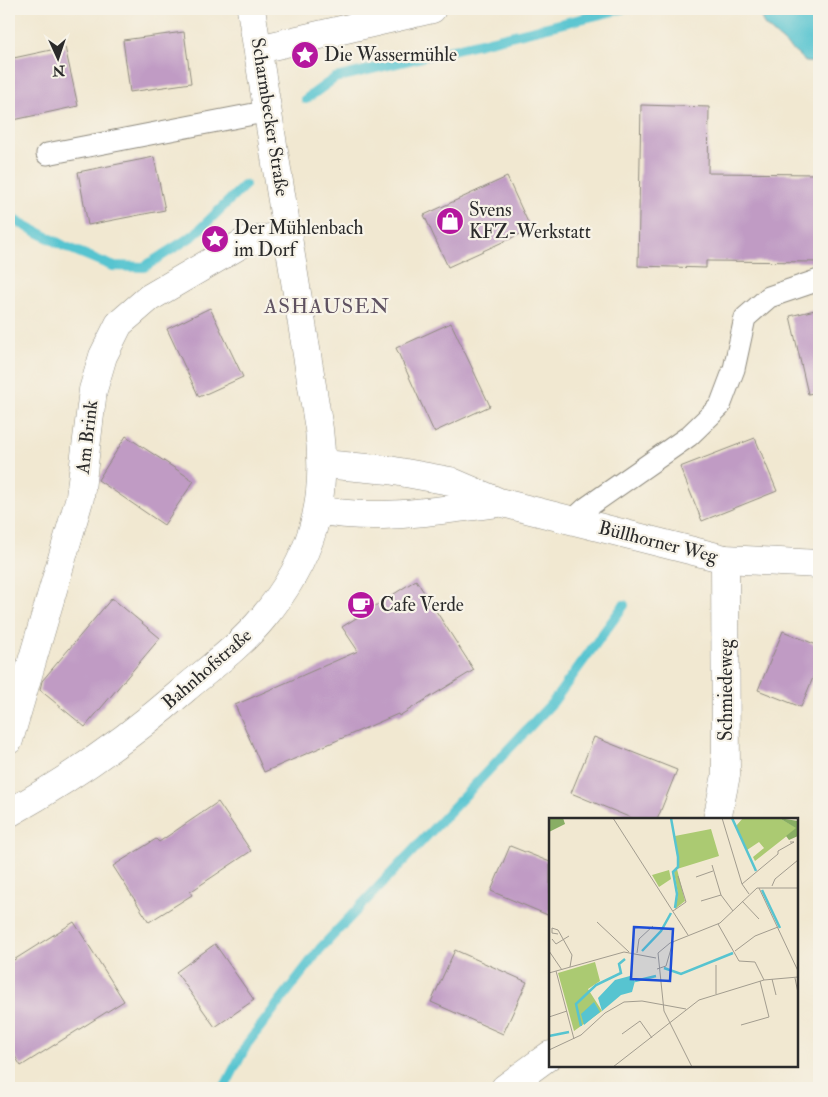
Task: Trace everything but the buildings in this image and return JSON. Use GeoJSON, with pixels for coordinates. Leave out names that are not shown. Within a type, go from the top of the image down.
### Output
{"type":"FeatureCollection","features":[{"type":"Feature","properties":{"kind":"street","name":"Scharmbecker Straße"},"geometry":{"type":"LineString","coordinates":[[251,9],[289,235],[323,464]]}},
{"type":"Feature","properties":{"kind":"street"},"geometry":{"type":"LineString","coordinates":[[259,49],[432,9]]}},
{"type":"Feature","properties":{"kind":"street","name":"Am Brink"},"geometry":{"type":"LineString","coordinates":[[9,740],[80,497],[93,390],[103,356],[119,324],[149,298],[245,242],[289,235]]}},
{"type":"Feature","properties":{"kind":"street","name":"Büllhorner Weg"},"geometry":{"type":"LineString","coordinates":[[323,464],[389,470],[450,481],[499,502],[726,559],[819,564]]}},
{"type":"Feature","properties":{"kind":"street","name":"Bahnhofstraße"},"geometry":{"type":"LineString","coordinates":[[9,812],[48,791],[106,752],[148,720],[237,644],[263,619],[294,574],[312,532],[318,510],[323,464]]}},
{"type":"Feature","properties":{"kind":"street","name":"Büllhorner Weg"},"geometry":{"type":"LineString","coordinates":[[318,510],[365,515],[440,510],[499,502]]}},
{"type":"Feature","properties":{"kind":"street","name":"Schmiedeweg"},"geometry":{"type":"LineString","coordinates":[[717,818],[726,775],[726,559]]}},
{"type":"Feature","properties":{"kind":"street"},"geometry":{"type":"LineString","coordinates":[[505,1088],[549,1056]]}},
{"type":"Feature","properties":{"kind":"lane"},"geometry":{"type":"LineString","coordinates":[[48,154],[269,110]]}},
{"type":"Feature","properties":{"kind":"lane"},"geometry":{"type":"LineString","coordinates":[[573,520],[586,508],[689,436],[720,406],[734,369],[745,318],[769,297],[819,280]]}},
{"type":"Feature","properties":{"kind":"water"},"geometry":{"type":"Polygon","coordinates":[[[758,9],[819,9],[819,63],[806,62],[764,25],[758,9]]]}},
{"type":"Feature","properties":{"kind":"waterway"},"geometry":{"type":"LineString","coordinates":[[306,99],[335,78],[622,9]]}},
{"type":"Feature","properties":{"kind":"waterway"},"geometry":{"type":"LineString","coordinates":[[9,217],[64,246],[112,266],[144,267],[194,235],[245,185]]}},
{"type":"Feature","properties":{"kind":"waterway"},"geometry":{"type":"LineString","coordinates":[[224,1088],[247,1044],[320,949],[553,702],[624,605]]}},
{"type":"Feature","properties":{"kind":"place","name":"Die Wassermühle"},"geometry":{"type":"Point","coordinates":[305,55]}},
{"type":"Feature","properties":{"kind":"place","name":"Svens KFZ-Werkstatt"},"geometry":{"type":"Point","coordinates":[450,221]}},
{"type":"Feature","properties":{"kind":"place","name":"Der Mühlenbach im Dorf"},"geometry":{"type":"Point","coordinates":[215,239]}},
{"type":"Feature","properties":{"kind":"place","name":"Cafe Verde"},"geometry":{"type":"Point","coordinates":[361,605]}},
{"type":"Feature","properties":{"kind":"district","name":"ASHAUSEN"},"geometry":{"type":"Point","coordinates":[327,306]}}]}
